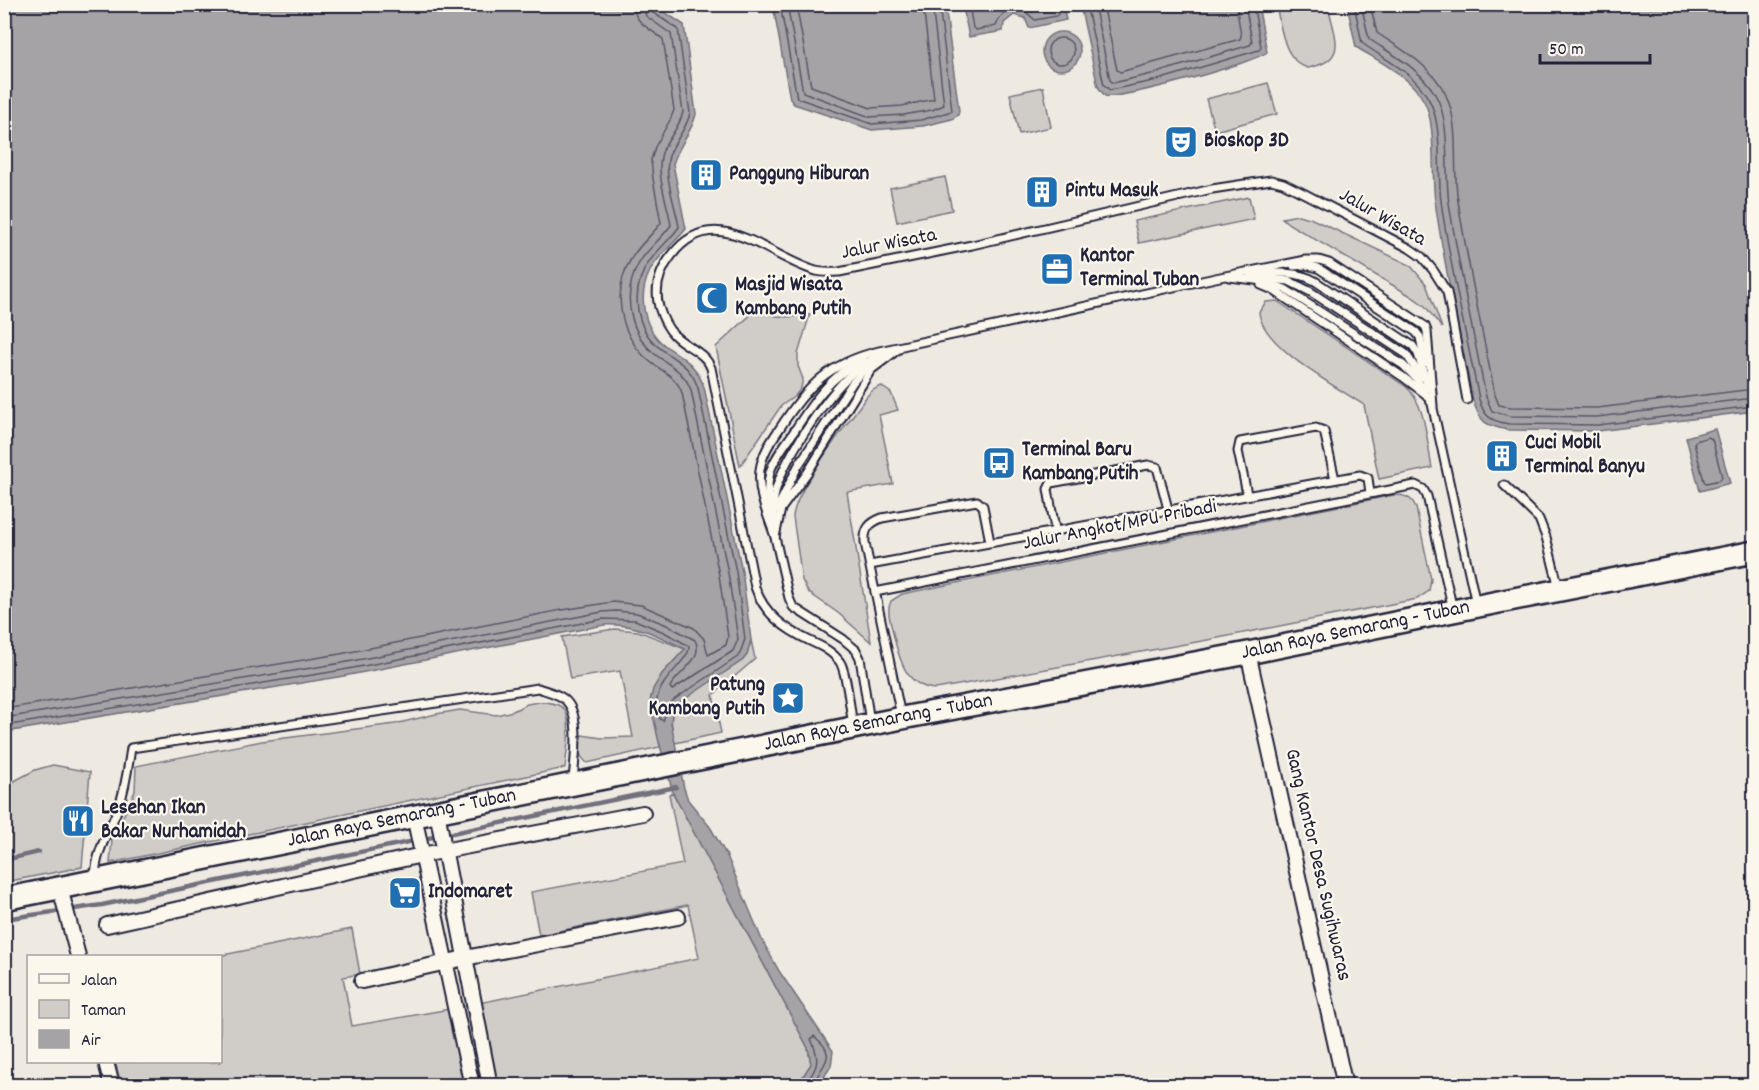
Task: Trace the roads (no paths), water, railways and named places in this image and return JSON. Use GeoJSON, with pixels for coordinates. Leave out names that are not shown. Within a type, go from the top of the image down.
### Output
{"type":"FeatureCollection","features":[{"type":"Feature","properties":{"kind":"highway","name":"Jalan Raya Semarang - Tuban"},"geometry":{"type":"LineString","coordinates":[[4,898],[61,894],[95,881],[438,818],[573,784],[632,772],[1755,552]]}},
{"type":"Feature","properties":{"kind":"street","name":"Gang Kantor Desa Sugihwaras"},"geometry":{"type":"LineString","coordinates":[[1248,653],[1345,1086]]}},
{"type":"Feature","properties":{"kind":"street"},"geometry":{"type":"LineString","coordinates":[[107,925],[444,846],[643,813]]}},
{"type":"Feature","properties":{"kind":"street"},"geometry":{"type":"LineString","coordinates":[[438,818],[490,1086]]}},
{"type":"Feature","properties":{"kind":"street"},"geometry":{"type":"LineString","coordinates":[[415,821],[472,1086]]}},
{"type":"Feature","properties":{"kind":"street"},"geometry":{"type":"LineString","coordinates":[[61,894],[77,955]]}},
{"type":"Feature","properties":{"kind":"street"},"geometry":{"type":"LineString","coordinates":[[362,981],[465,958],[678,917]]}},
{"type":"Feature","properties":{"kind":"street"},"geometry":{"type":"LineString","coordinates":[[464,1047],[482,1043]]}},
{"type":"Feature","properties":{"kind":"street"},"geometry":{"type":"LineString","coordinates":[[106,1063],[112,1086]]}},
{"type":"Feature","properties":{"kind":"lane","name":"Jalur Wisata"},"geometry":{"type":"LineString","coordinates":[[862,726],[838,659],[829,651],[779,623],[760,598],[755,587],[711,368],[705,358],[673,334],[659,306],[657,291],[662,272],[675,251],[692,238],[710,232],[730,233],[810,268],[827,273],[839,272],[972,245],[1212,189],[1274,180],[1409,248],[1422,257],[1447,292],[1467,400]]}},
{"type":"Feature","properties":{"kind":"lane"},"geometry":{"type":"LineString","coordinates":[[775,537],[761,497],[760,470],[768,446],[795,405],[813,385],[835,367],[868,354],[1220,276],[1302,265],[1324,272],[1419,334],[1477,606]]}},
{"type":"Feature","properties":{"kind":"lane"},"geometry":{"type":"LineString","coordinates":[[1220,276],[1291,273],[1306,276],[1315,281],[1413,346],[1433,406]]}},
{"type":"Feature","properties":{"kind":"lane"},"geometry":{"type":"LineString","coordinates":[[1220,276],[1257,283],[1273,290],[1409,381],[1424,393],[1433,406]]}},
{"type":"Feature","properties":{"kind":"lane"},"geometry":{"type":"LineString","coordinates":[[1220,276],[1286,280],[1311,292],[1407,356],[1420,375],[1433,406]]}},
{"type":"Feature","properties":{"kind":"lane"},"geometry":{"type":"LineString","coordinates":[[775,537],[781,509],[808,472],[871,370],[903,346]]}},
{"type":"Feature","properties":{"kind":"lane"},"geometry":{"type":"LineString","coordinates":[[775,537],[777,509],[784,492],[853,382],[870,365],[903,346]]}},
{"type":"Feature","properties":{"kind":"lane"},"geometry":{"type":"LineString","coordinates":[[775,537],[773,505],[776,488],[789,459],[816,418],[840,386],[860,366],[903,346]]}},
{"type":"Feature","properties":{"kind":"lane"},"geometry":{"type":"LineString","coordinates":[[862,726],[859,654],[843,639],[793,608],[789,598],[768,502],[770,473],[779,453],[829,382],[850,366],[903,346]]}},
{"type":"Feature","properties":{"kind":"lane"},"geometry":{"type":"LineString","coordinates":[[1247,494],[1238,451],[1240,442],[1316,428],[1324,431],[1335,479]]}},
{"type":"Feature","properties":{"kind":"lane","name":"Jalur Angkot/MPU Pribadi"},"geometry":{"type":"LineString","coordinates":[[1055,529],[1048,489],[1051,483],[1148,465],[1157,467],[1168,509]]}},
{"type":"Feature","properties":{"kind":"lane","name":"Jalur Angkot/MPU Pribadi"},"geometry":{"type":"LineString","coordinates":[[870,565],[1335,479],[1363,475],[1368,478],[1370,493]]}},
{"type":"Feature","properties":{"kind":"lane","name":"Jalur Angkot/MPU Pribadi"},"geometry":{"type":"LineString","coordinates":[[875,592],[1415,485],[1420,486],[1425,492],[1453,610]]}},
{"type":"Feature","properties":{"kind":"lane"},"geometry":{"type":"LineString","coordinates":[[1504,485],[1539,519],[1546,537],[1559,590]]}},
{"type":"Feature","properties":{"kind":"lane"},"geometry":{"type":"LineString","coordinates":[[902,718],[865,533],[873,522],[882,518],[977,501],[982,503],[990,542]]}},
{"type":"Feature","properties":{"kind":"lane"},"geometry":{"type":"LineString","coordinates":[[95,881],[97,855],[119,805],[125,786],[131,748],[538,688],[563,698],[572,711],[576,728],[573,784]]}},
{"type":"Feature","properties":{"kind":"water"},"geometry":{"type":"Polygon","coordinates":[[[652,4],[684,25],[696,114],[673,164],[686,229],[657,260],[650,271],[643,302],[652,332],[667,347],[690,364],[704,387],[742,571],[751,640],[747,655],[743,660],[679,703],[672,714],[671,723],[688,800],[710,827],[727,856],[762,940],[779,971],[833,1051],[831,1066],[819,1085],[797,1085],[811,1064],[808,1048],[673,793],[650,702],[653,689],[662,674],[685,649],[655,635],[626,626],[604,625],[344,676],[5,732],[5,5],[652,4]]]}},
{"type":"Feature","properties":{"kind":"water"},"geometry":{"type":"Polygon","coordinates":[[[965,4],[1063,5],[1066,20],[1029,28],[1025,18],[1014,15],[1004,23],[1003,31],[969,37],[963,7],[965,4]]]}},
{"type":"Feature","properties":{"kind":"water"},"geometry":{"type":"Polygon","coordinates":[[[773,5],[945,5],[958,115],[952,119],[923,126],[872,130],[794,104],[790,99],[773,5]]]}},
{"type":"Feature","properties":{"kind":"water"},"geometry":{"type":"Polygon","coordinates":[[[1080,5],[1258,5],[1267,52],[1239,64],[1188,79],[1136,92],[1105,96],[1098,87],[1080,5]]]}},
{"type":"Feature","properties":{"kind":"water"},"geometry":{"type":"Polygon","coordinates":[[[1347,5],[1754,5],[1754,411],[1598,431],[1508,430],[1489,425],[1481,419],[1473,400],[1443,251],[1435,201],[1431,123],[1428,111],[1424,101],[1411,84],[1394,70],[1356,47],[1347,5]]]}},
{"type":"Feature","properties":{"kind":"water"},"geometry":{"type":"Polygon","coordinates":[[[1061,32],[1074,38],[1080,51],[1074,64],[1061,70],[1048,64],[1042,51],[1048,38],[1061,32]]]}},
{"type":"Feature","properties":{"kind":"water"},"geometry":{"type":"Polygon","coordinates":[[[1715,429],[1730,483],[1700,491],[1686,437],[1715,429]]]}},
{"type":"Feature","properties":{"kind":"waterway"},"geometry":{"type":"LineString","coordinates":[[4,919],[102,905],[676,787]]}},
{"type":"Feature","properties":{"kind":"waterway"},"geometry":{"type":"LineString","coordinates":[[4,860],[39,852]]}},
{"type":"Feature","properties":{"kind":"place","name":"Bioskop 3D"},"geometry":{"type":"Point","coordinates":[1181,142]}},
{"type":"Feature","properties":{"kind":"place","name":"Panggung Hiburan"},"geometry":{"type":"Point","coordinates":[706,175]}},
{"type":"Feature","properties":{"kind":"place","name":"Pintu Masuk"},"geometry":{"type":"Point","coordinates":[1042,192]}},
{"type":"Feature","properties":{"kind":"place","name":"Kantor Terminal Tuban"},"geometry":{"type":"Point","coordinates":[1057,269]}},
{"type":"Feature","properties":{"kind":"place","name":"Masjid Wisata Kambang Putih"},"geometry":{"type":"Point","coordinates":[712,298]}},
{"type":"Feature","properties":{"kind":"place","name":"Cuci Mobil Terminal Banyu"},"geometry":{"type":"Point","coordinates":[1502,456]}},
{"type":"Feature","properties":{"kind":"place","name":"Terminal Baru Kambang Putih"},"geometry":{"type":"Point","coordinates":[999,463]}},
{"type":"Feature","properties":{"kind":"place","name":"Patung Kambang Putih"},"geometry":{"type":"Point","coordinates":[788,698]}},
{"type":"Feature","properties":{"kind":"place","name":"Lesehan Ikan Bakar Nurhamidah"},"geometry":{"type":"Point","coordinates":[78,821]}},
{"type":"Feature","properties":{"kind":"place","name":"Indomaret"},"geometry":{"type":"Point","coordinates":[405,893]}}]}
